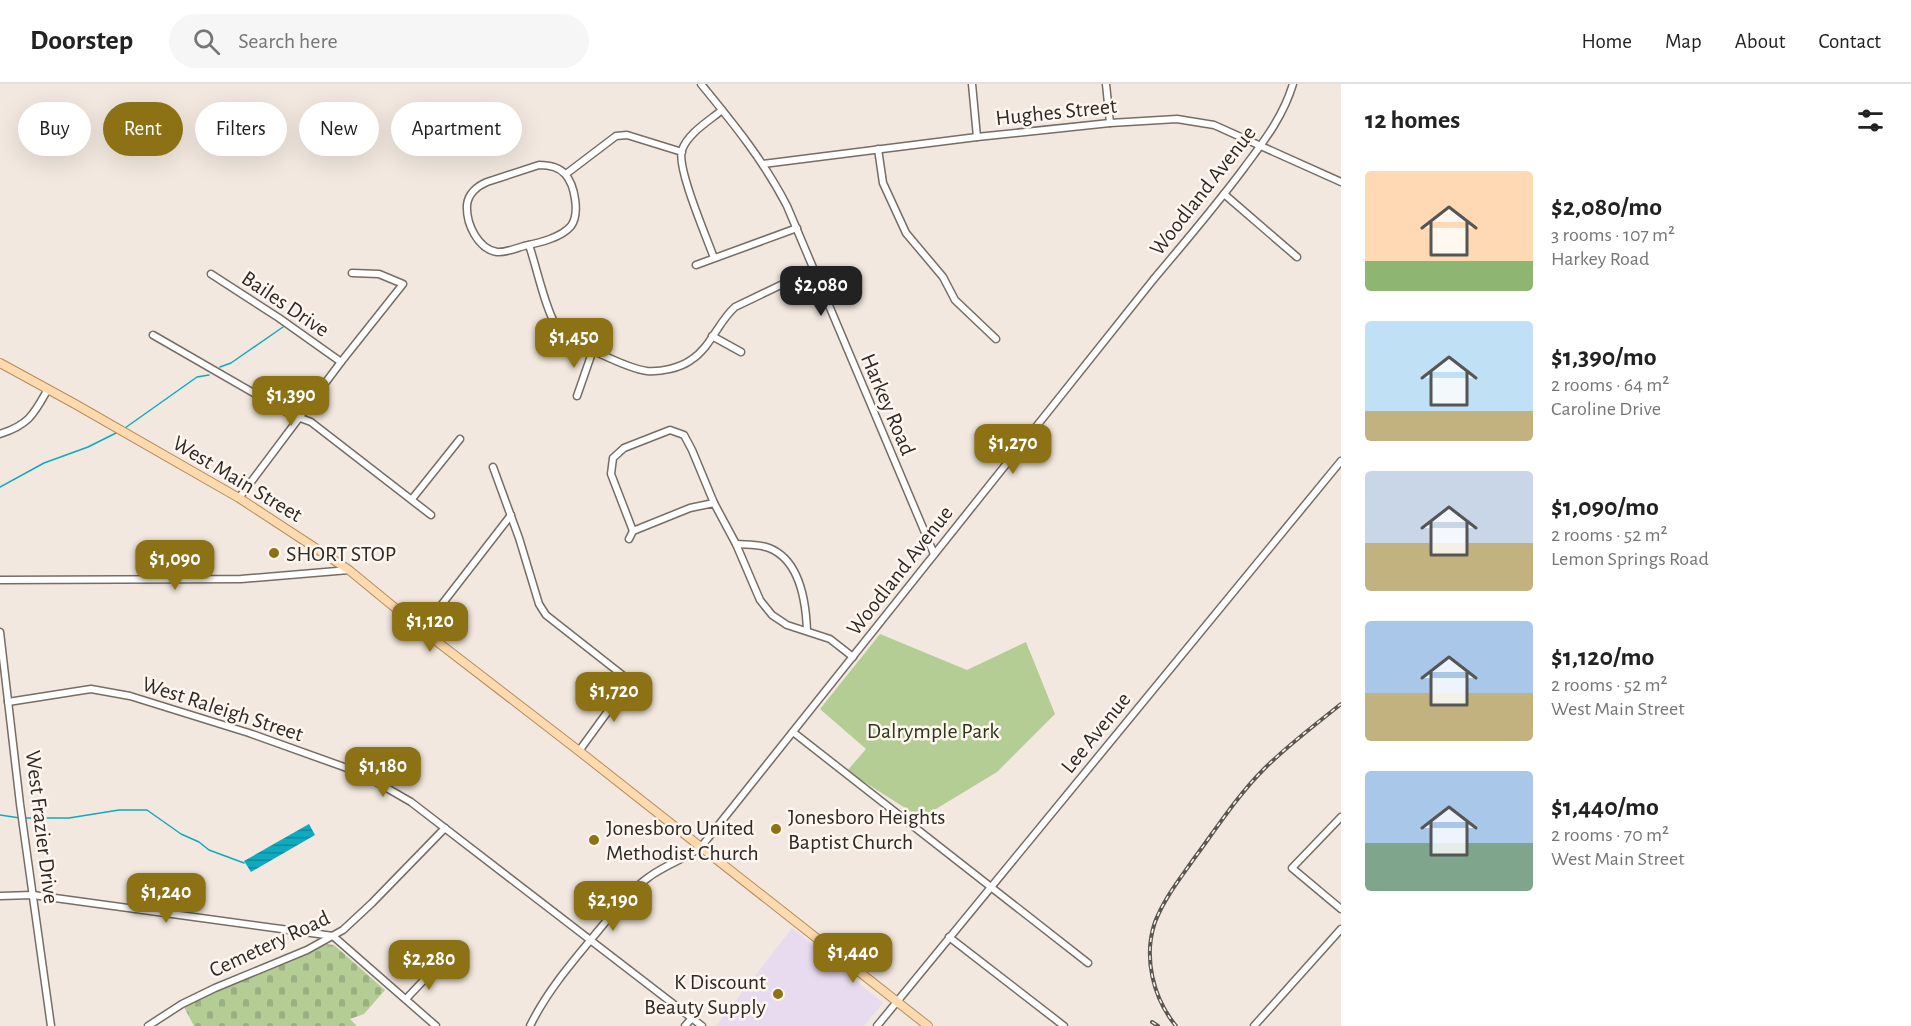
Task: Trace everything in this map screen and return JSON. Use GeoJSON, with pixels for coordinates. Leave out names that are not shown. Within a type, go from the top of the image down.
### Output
{"type":"FeatureCollection","features":[{"type":"Feature","properties":{"kind":"main road","name":"West Main Street"},"geometry":{"type":"LineString","coordinates":[[0,363],[239,498],[349,570],[422,630],[926,1025]]}},
{"type":"Feature","properties":{"kind":"street","name":"Harkey Road"},"geometry":{"type":"LineString","coordinates":[[701,84],[763,164],[779,191],[934,554]]}},
{"type":"Feature","properties":{"kind":"street"},"geometry":{"type":"LineString","coordinates":[[972,84],[977,137]]}},
{"type":"Feature","properties":{"kind":"street"},"geometry":{"type":"LineString","coordinates":[[1106,84],[1110,123]]}},
{"type":"Feature","properties":{"kind":"street","name":"Woodland Avenue"},"geometry":{"type":"LineString","coordinates":[[701,847],[1224,194],[1281,114],[1293,84]]}},
{"type":"Feature","properties":{"kind":"street"},"geometry":{"type":"LineString","coordinates":[[714,258],[684,174],[682,152],[692,136],[722,110]]}},
{"type":"Feature","properties":{"kind":"street","name":"Hughes Street"},"geometry":{"type":"LineString","coordinates":[[763,164],[1110,123],[1190,120],[1214,125],[1261,144],[1341,182]]}},
{"type":"Feature","properties":{"kind":"street"},"geometry":{"type":"LineString","coordinates":[[566,174],[616,136],[627,135],[682,152]]}},
{"type":"Feature","properties":{"kind":"street"},"geometry":{"type":"LineString","coordinates":[[878,149],[883,183],[906,233],[943,278],[955,300],[996,339]]}},
{"type":"Feature","properties":{"kind":"street"},"geometry":{"type":"LineString","coordinates":[[539,165],[554,167],[566,174],[576,203],[577,215],[565,232],[499,253],[487,248],[477,240],[469,219],[467,205],[471,193],[479,185],[539,165]]}},
{"type":"Feature","properties":{"kind":"street"},"geometry":{"type":"LineString","coordinates":[[1224,194],[1297,257]]}},
{"type":"Feature","properties":{"kind":"street"},"geometry":{"type":"LineString","coordinates":[[696,265],[796,228]]}},
{"type":"Feature","properties":{"kind":"street"},"geometry":{"type":"LineString","coordinates":[[530,245],[556,326],[566,336],[593,350],[629,366],[656,371],[691,361],[725,316],[735,308],[814,269]]}},
{"type":"Feature","properties":{"kind":"street"},"geometry":{"type":"LineString","coordinates":[[239,498],[403,284],[379,273],[352,273]]}},
{"type":"Feature","properties":{"kind":"street","name":"Bailes Drive"},"geometry":{"type":"LineString","coordinates":[[211,274],[341,362]]}},
{"type":"Feature","properties":{"kind":"street"},"geometry":{"type":"LineString","coordinates":[[153,335],[299,418],[311,422],[431,515]]}},
{"type":"Feature","properties":{"kind":"street"},"geometry":{"type":"LineString","coordinates":[[712,336],[741,352]]}},
{"type":"Feature","properties":{"kind":"street"},"geometry":{"type":"LineString","coordinates":[[577,396],[593,350]]}},
{"type":"Feature","properties":{"kind":"street"},"geometry":{"type":"LineString","coordinates":[[0,434],[25,424],[35,413],[48,389]]}},
{"type":"Feature","properties":{"kind":"street"},"geometry":{"type":"LineString","coordinates":[[633,531],[611,474],[613,458],[624,448],[670,430],[684,435],[760,600],[772,615],[787,625],[830,639],[853,657]]}},
{"type":"Feature","properties":{"kind":"street"},"geometry":{"type":"LineString","coordinates":[[412,500],[460,439]]}},
{"type":"Feature","properties":{"kind":"street","name":"Lee Avenue"},"geometry":{"type":"LineString","coordinates":[[877,1026],[1341,461]]}},
{"type":"Feature","properties":{"kind":"street"},"geometry":{"type":"LineString","coordinates":[[493,467],[511,514],[531,583],[546,615],[630,681],[579,751]]}},
{"type":"Feature","properties":{"kind":"street"},"geometry":{"type":"LineString","coordinates":[[629,539],[633,531],[690,508],[714,503]]}},
{"type":"Feature","properties":{"kind":"street"},"geometry":{"type":"LineString","coordinates":[[422,630],[511,514]]}},
{"type":"Feature","properties":{"kind":"street"},"geometry":{"type":"LineString","coordinates":[[736,544],[770,548],[789,565],[806,605],[807,631]]}},
{"type":"Feature","properties":{"kind":"street"},"geometry":{"type":"LineString","coordinates":[[0,580],[241,579],[349,570]]}},
{"type":"Feature","properties":{"kind":"street","name":"West Frazier Drive"},"geometry":{"type":"LineString","coordinates":[[0,632],[51,1026]]}},
{"type":"Feature","properties":{"kind":"street","name":"West Raleigh Street"},"geometry":{"type":"LineString","coordinates":[[8,702],[91,689],[130,696],[249,733],[366,776],[411,802],[702,1026]]}},
{"type":"Feature","properties":{"kind":"street"},"geometry":{"type":"LineString","coordinates":[[793,732],[1088,963]]}},
{"type":"Feature","properties":{"kind":"street"},"geometry":{"type":"LineString","coordinates":[[1341,817],[1292,868],[1341,909]]}},
{"type":"Feature","properties":{"kind":"street","name":"Cemetery Road"},"geometry":{"type":"LineString","coordinates":[[148,1026],[182,1004],[307,950],[333,936],[357,918],[445,828]]}},
{"type":"Feature","properties":{"kind":"street"},"geometry":{"type":"LineString","coordinates":[[530,1026],[551,989],[631,892],[650,876],[690,856],[701,847]]}},
{"type":"Feature","properties":{"kind":"street"},"geometry":{"type":"LineString","coordinates":[[0,896],[33,895],[333,936],[436,1026]]}},
{"type":"Feature","properties":{"kind":"street"},"geometry":{"type":"LineString","coordinates":[[1254,1026],[1341,929]]}},
{"type":"Feature","properties":{"kind":"street"},"geometry":{"type":"LineString","coordinates":[[948,937],[1063,1025]]}},
{"type":"Feature","properties":{"kind":"street"},"geometry":{"type":"LineString","coordinates":[[405,999],[438,964],[446,965]]}},
{"type":"Feature","properties":{"kind":"street"},"geometry":{"type":"LineString","coordinates":[[685,1026],[692,1018]]}},
{"type":"Feature","properties":{"kind":"shaded area"},"geometry":{"type":"Polygon","coordinates":[[[792,928],[883,1003],[864,1026],[716,1026],[792,928]]]}},
{"type":"Feature","properties":{"kind":"green space","name":"Dalrymple Park"},"geometry":{"type":"Polygon","coordinates":[[[880,634],[967,670],[1026,642],[1055,714],[997,772],[921,818],[847,771],[866,749],[820,709],[880,634]]]}},
{"type":"Feature","properties":{"kind":"green space"},"geometry":{"type":"Polygon","coordinates":[[[326,944],[334,945],[385,990],[364,1014],[350,1019],[357,1026],[194,1026],[184,1007],[248,976],[326,944]]]}},
{"type":"Feature","properties":{"kind":"water"},"geometry":{"type":"Polygon","coordinates":[[[309,824],[315,835],[251,872],[244,861],[309,824]]]}},
{"type":"Feature","properties":{"kind":"waterway"},"geometry":{"type":"LineString","coordinates":[[220,367],[231,363],[283,327]]}},
{"type":"Feature","properties":{"kind":"waterway"},"geometry":{"type":"LineString","coordinates":[[125,428],[197,377],[209,375]]}},
{"type":"Feature","properties":{"kind":"waterway"},"geometry":{"type":"LineString","coordinates":[[0,487],[44,463],[88,447],[118,432]]}},
{"type":"Feature","properties":{"kind":"waterway"},"geometry":{"type":"LineString","coordinates":[[25,818],[69,818],[119,810],[147,810],[209,850],[244,863]]}},
{"type":"Feature","properties":{"kind":"waterway"},"geometry":{"type":"LineString","coordinates":[[0,815],[20,818]]}},
{"type":"Feature","properties":{"kind":"railway"},"geometry":{"type":"LineString","coordinates":[[1176,1026],[1161,1003],[1150,963],[1152,935],[1163,905],[1218,825],[1254,779],[1282,752],[1341,704]]}},
{"type":"Feature","properties":{"kind":"railway"},"geometry":{"type":"LineString","coordinates":[[1152,1022],[1158,1026]]}},
{"type":"Feature","properties":{"kind":"place","name":"SHORT STOP"},"geometry":{"type":"Point","coordinates":[274,553]}},
{"type":"Feature","properties":{"kind":"place","name":"Jonesboro Heights Baptist Church"},"geometry":{"type":"Point","coordinates":[776,829]}},
{"type":"Feature","properties":{"kind":"place","name":"Jonesboro United Methodist Church"},"geometry":{"type":"Point","coordinates":[594,840]}},
{"type":"Feature","properties":{"kind":"place","name":"K Discount Beauty Supply"},"geometry":{"type":"Point","coordinates":[778,994]}}]}
